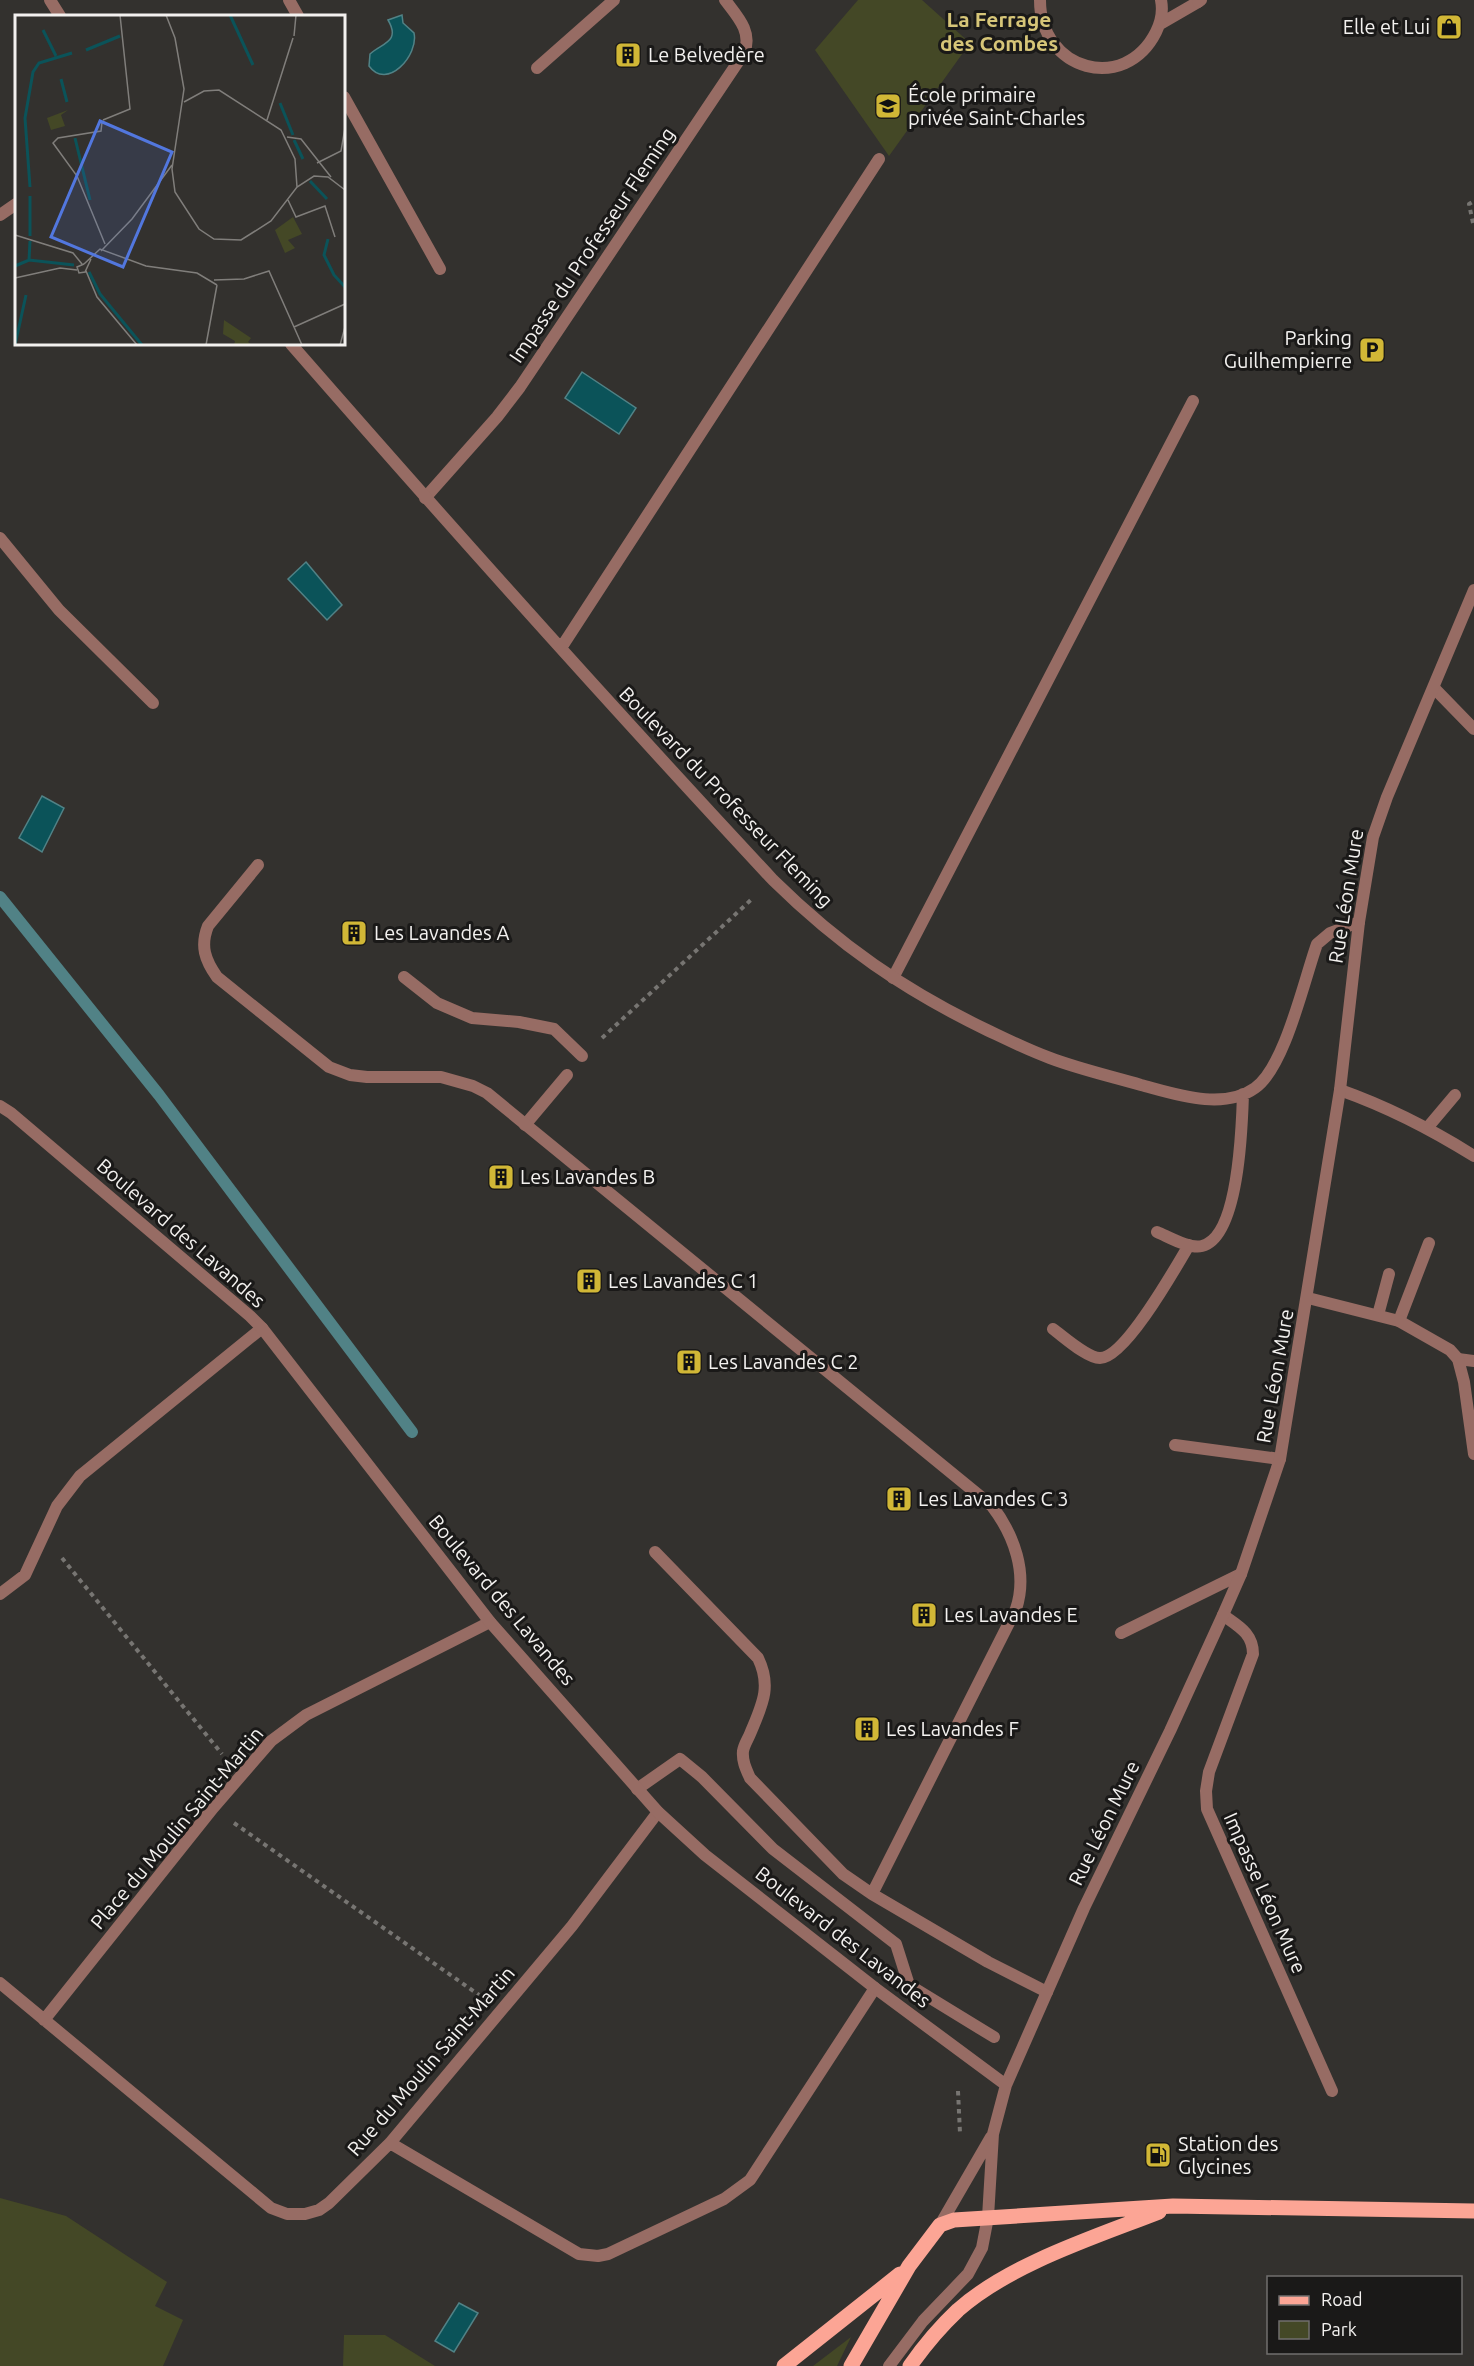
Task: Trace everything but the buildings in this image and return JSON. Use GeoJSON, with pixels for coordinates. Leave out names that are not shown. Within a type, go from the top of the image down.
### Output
{"type":"FeatureCollection","features":[{"type":"Feature","properties":{"kind":"main road"},"geometry":{"type":"LineString","coordinates":[[910,2366],[958,2310],[990,2288],[1062,2249],[1173,2206]]}},
{"type":"Feature","properties":{"kind":"main road"},"geometry":{"type":"LineString","coordinates":[[851,2366],[909,2266],[940,2225],[962,2218],[1173,2206],[1474,2211]]}},
{"type":"Feature","properties":{"kind":"main road"},"geometry":{"type":"LineString","coordinates":[[784,2366],[909,2266]]}},
{"type":"Feature","properties":{"kind":"street"},"geometry":{"type":"LineString","coordinates":[[50,0],[59,15]]}},
{"type":"Feature","properties":{"kind":"street"},"geometry":{"type":"LineString","coordinates":[[289,0],[297,15]]}},
{"type":"Feature","properties":{"kind":"street"},"geometry":{"type":"LineString","coordinates":[[537,68],[614,0]]}},
{"type":"Feature","properties":{"kind":"street","name":"Impasse du Professeur Fleming"},"geometry":{"type":"LineString","coordinates":[[425,498],[497,417],[520,387],[744,53],[748,41],[744,27],[725,0]]}},
{"type":"Feature","properties":{"kind":"street"},"geometry":{"type":"LineString","coordinates":[[1040,0],[1040,17],[1047,37],[1060,52],[1078,63],[1097,68],[1118,65],[1136,57],[1151,42],[1160,24],[1161,0]]}},
{"type":"Feature","properties":{"kind":"street"},"geometry":{"type":"LineString","coordinates":[[1160,24],[1199,1]]}},
{"type":"Feature","properties":{"kind":"street"},"geometry":{"type":"LineString","coordinates":[[345,99],[440,269]]}},
{"type":"Feature","properties":{"kind":"street"},"geometry":{"type":"LineString","coordinates":[[561,648],[879,159]]}},
{"type":"Feature","properties":{"kind":"street"},"geometry":{"type":"LineString","coordinates":[[0,214],[15,205]]}},
{"type":"Feature","properties":{"kind":"street","name":"Boulevard du Professeur Fleming"},"geometry":{"type":"LineString","coordinates":[[292,345],[425,498],[642,739],[773,880],[803,910],[854,952],[921,996],[1048,1057],[1157,1090],[1204,1099],[1228,1098],[1253,1090],[1265,1079],[1277,1062],[1317,944],[1330,933],[1359,922]]}},
{"type":"Feature","properties":{"kind":"street"},"geometry":{"type":"LineString","coordinates":[[893,978],[1193,401]]}},
{"type":"Feature","properties":{"kind":"street"},"geometry":{"type":"LineString","coordinates":[[0,538],[59,610],[153,703]]}},
{"type":"Feature","properties":{"kind":"street","name":"Rue Léon Mure"},"geometry":{"type":"LineString","coordinates":[[993,2134],[1006,2085],[1047,1992],[1241,1574],[1281,1459],[1340,1090],[1359,922],[1373,837],[1387,797],[1474,590]]}},
{"type":"Feature","properties":{"kind":"street"},"geometry":{"type":"LineString","coordinates":[[1434,688],[1474,729]]}},
{"type":"Feature","properties":{"kind":"street"},"geometry":{"type":"LineString","coordinates":[[258,865],[208,926],[204,936],[205,957],[216,977],[329,1067],[350,1075],[367,1077],[420,1076],[458,1081],[487,1093],[992,1506],[1004,1522],[1012,1537],[1019,1567],[1020,1591],[1016,1610],[872,1894]]}},
{"type":"Feature","properties":{"kind":"street"},"geometry":{"type":"LineString","coordinates":[[404,977],[437,1003],[472,1018],[519,1022],[554,1029],[582,1056]]}},
{"type":"Feature","properties":{"kind":"street"},"geometry":{"type":"LineString","coordinates":[[525,1125],[567,1075]]}},
{"type":"Feature","properties":{"kind":"street"},"geometry":{"type":"LineString","coordinates":[[1340,1090],[1384,1107],[1428,1128],[1474,1156]]}},
{"type":"Feature","properties":{"kind":"street"},"geometry":{"type":"LineString","coordinates":[[1157,1233],[1189,1245],[1202,1246],[1217,1237],[1227,1216],[1242,1130],[1243,1094]]}},
{"type":"Feature","properties":{"kind":"street"},"geometry":{"type":"LineString","coordinates":[[1428,1128],[1455,1095]]}},
{"type":"Feature","properties":{"kind":"street","name":"Boulevard des Lavandes"},"geometry":{"type":"LineString","coordinates":[[0,1106],[135,1218],[262,1329],[490,1622],[658,1812],[705,1856],[1006,2085]]}},
{"type":"Feature","properties":{"kind":"street"},"geometry":{"type":"LineString","coordinates":[[1399,1322],[1429,1243]]}},
{"type":"Feature","properties":{"kind":"street"},"geometry":{"type":"LineString","coordinates":[[1053,1329],[1087,1354],[1098,1358],[1108,1356],[1140,1322],[1189,1245]]}},
{"type":"Feature","properties":{"kind":"street"},"geometry":{"type":"LineString","coordinates":[[1378,1315],[1389,1274]]}},
{"type":"Feature","properties":{"kind":"street"},"geometry":{"type":"LineString","coordinates":[[1308,1298],[1399,1322],[1444,1346],[1458,1359],[1464,1383],[1474,1454]]}},
{"type":"Feature","properties":{"kind":"street"},"geometry":{"type":"LineString","coordinates":[[0,1594],[25,1575],[42,1534],[62,1498],[91,1467],[262,1329]]}},
{"type":"Feature","properties":{"kind":"street"},"geometry":{"type":"LineString","coordinates":[[1458,1359],[1474,1361]]}},
{"type":"Feature","properties":{"kind":"street"},"geometry":{"type":"LineString","coordinates":[[1175,1445],[1281,1459]]}},
{"type":"Feature","properties":{"kind":"street"},"geometry":{"type":"LineString","coordinates":[[655,1552],[758,1658],[764,1671],[766,1686],[762,1704],[743,1750],[744,1765],[750,1778],[831,1863],[872,1894],[988,1962],[1047,1992]]}},
{"type":"Feature","properties":{"kind":"street"},"geometry":{"type":"LineString","coordinates":[[1121,1633],[1241,1574]]}},
{"type":"Feature","properties":{"kind":"street","name":"Impasse Léon Mure"},"geometry":{"type":"LineString","coordinates":[[1223,1615],[1247,1632],[1252,1642],[1253,1654],[1209,1772],[1206,1791],[1207,1809],[1332,2091]]}},
{"type":"Feature","properties":{"kind":"street","name":"Place du Moulin Saint-Martin"},"geometry":{"type":"LineString","coordinates":[[44,2020],[213,1808],[271,1742],[306,1715],[490,1622]]}},
{"type":"Feature","properties":{"kind":"street"},"geometry":{"type":"LineString","coordinates":[[638,1789],[680,1759],[702,1777],[773,1849],[896,1944],[909,1985],[994,2037]]}},
{"type":"Feature","properties":{"kind":"street","name":"Rue du Moulin Saint-Martin"},"geometry":{"type":"LineString","coordinates":[[0,1983],[271,2208],[278,2212],[305,2214],[319,2210],[329,2203],[390,2144],[572,1926],[658,1812]]}},
{"type":"Feature","properties":{"kind":"street"},"geometry":{"type":"LineString","coordinates":[[390,2144],[579,2254],[598,2256],[608,2254],[724,2199],[750,2180],[876,1988]]}},
{"type":"Feature","properties":{"kind":"street"},"geometry":{"type":"LineString","coordinates":[[889,2366],[923,2321],[960,2283],[974,2264],[981,2248],[988,2217],[993,2134]]}},
{"type":"Feature","properties":{"kind":"street"},"geometry":{"type":"LineString","coordinates":[[940,2225],[993,2134]]}},
{"type":"Feature","properties":{"kind":"path"},"geometry":{"type":"LineString","coordinates":[[1473,223],[1469,204],[1474,201]]}},
{"type":"Feature","properties":{"kind":"path"},"geometry":{"type":"LineString","coordinates":[[582,1056],[773,880]]}},
{"type":"Feature","properties":{"kind":"path"},"geometry":{"type":"LineString","coordinates":[[42,1534],[240,1776]]}},
{"type":"Feature","properties":{"kind":"path"},"geometry":{"type":"LineString","coordinates":[[213,1808],[501,2010]]}},
{"type":"Feature","properties":{"kind":"path"},"geometry":{"type":"LineString","coordinates":[[958,2091],[960,2134]]}},
{"type":"Feature","properties":{"kind":"green space","name":"École primaire privée Saint-Charles"},"geometry":{"type":"Polygon","coordinates":[[[858,0],[922,0],[970,43],[889,156],[815,50],[858,0]]]}},
{"type":"Feature","properties":{"kind":"green space"},"geometry":{"type":"Polygon","coordinates":[[[0,2198],[66,2216],[167,2282],[155,2306],[183,2320],[163,2366],[0,2366],[0,2198]]]}},
{"type":"Feature","properties":{"kind":"green space"},"geometry":{"type":"Polygon","coordinates":[[[344,2335],[385,2335],[435,2366],[343,2366],[344,2335]]]}},
{"type":"Feature","properties":{"kind":"green space"},"geometry":{"type":"Polygon","coordinates":[[[851,2337],[837,2366],[813,2366],[851,2337]]]}},
{"type":"Feature","properties":{"kind":"water"},"geometry":{"type":"Polygon","coordinates":[[[402,15],[403,23],[414,33],[412,51],[407,60],[392,72],[376,73],[369,66],[370,54],[391,38],[391,27],[388,20],[402,15]]]}},
{"type":"Feature","properties":{"kind":"water"},"geometry":{"type":"Polygon","coordinates":[[[582,372],[636,408],[619,434],[565,398],[582,372]]]}},
{"type":"Feature","properties":{"kind":"water"},"geometry":{"type":"Polygon","coordinates":[[[306,562],[342,605],[327,620],[288,579],[306,562]]]}},
{"type":"Feature","properties":{"kind":"water"},"geometry":{"type":"Polygon","coordinates":[[[42,796],[64,808],[42,852],[19,838],[42,796]]]}},
{"type":"Feature","properties":{"kind":"water"},"geometry":{"type":"Polygon","coordinates":[[[459,2303],[478,2313],[454,2352],[435,2341],[459,2303]]]}},
{"type":"Feature","properties":{"kind":"waterway"},"geometry":{"type":"LineString","coordinates":[[0,897],[159,1095],[412,1432]]}},
{"type":"Feature","properties":{"kind":"place","name":"Elle et Lui"},"geometry":{"type":"Point","coordinates":[1449,27]}},
{"type":"Feature","properties":{"kind":"place","name":"Le Belvedère"},"geometry":{"type":"Point","coordinates":[628,55]}},
{"type":"Feature","properties":{"kind":"place","name":"École primaire privée Saint-Charles"},"geometry":{"type":"Point","coordinates":[888,106]}},
{"type":"Feature","properties":{"kind":"place","name":"Parking Guilhempierre"},"geometry":{"type":"Point","coordinates":[1372,350]}},
{"type":"Feature","properties":{"kind":"place","name":"Les Lavandes A"},"geometry":{"type":"Point","coordinates":[354,933]}},
{"type":"Feature","properties":{"kind":"place","name":"Les Lavandes B"},"geometry":{"type":"Point","coordinates":[501,1177]}},
{"type":"Feature","properties":{"kind":"place","name":"Les Lavandes C 1"},"geometry":{"type":"Point","coordinates":[589,1281]}},
{"type":"Feature","properties":{"kind":"place","name":"Les Lavandes C 2"},"geometry":{"type":"Point","coordinates":[689,1362]}},
{"type":"Feature","properties":{"kind":"place","name":"Les Lavandes C 3"},"geometry":{"type":"Point","coordinates":[899,1499]}},
{"type":"Feature","properties":{"kind":"place","name":"Les Lavandes E"},"geometry":{"type":"Point","coordinates":[924,1615]}},
{"type":"Feature","properties":{"kind":"place","name":"Les Lavandes F"},"geometry":{"type":"Point","coordinates":[867,1729]}},
{"type":"Feature","properties":{"kind":"place","name":"Station des Glycines"},"geometry":{"type":"Point","coordinates":[1158,2155]}},
{"type":"Feature","properties":{"kind":"district","name":"La Ferrage des Combes"},"geometry":{"type":"Point","coordinates":[999,32]}}]}
